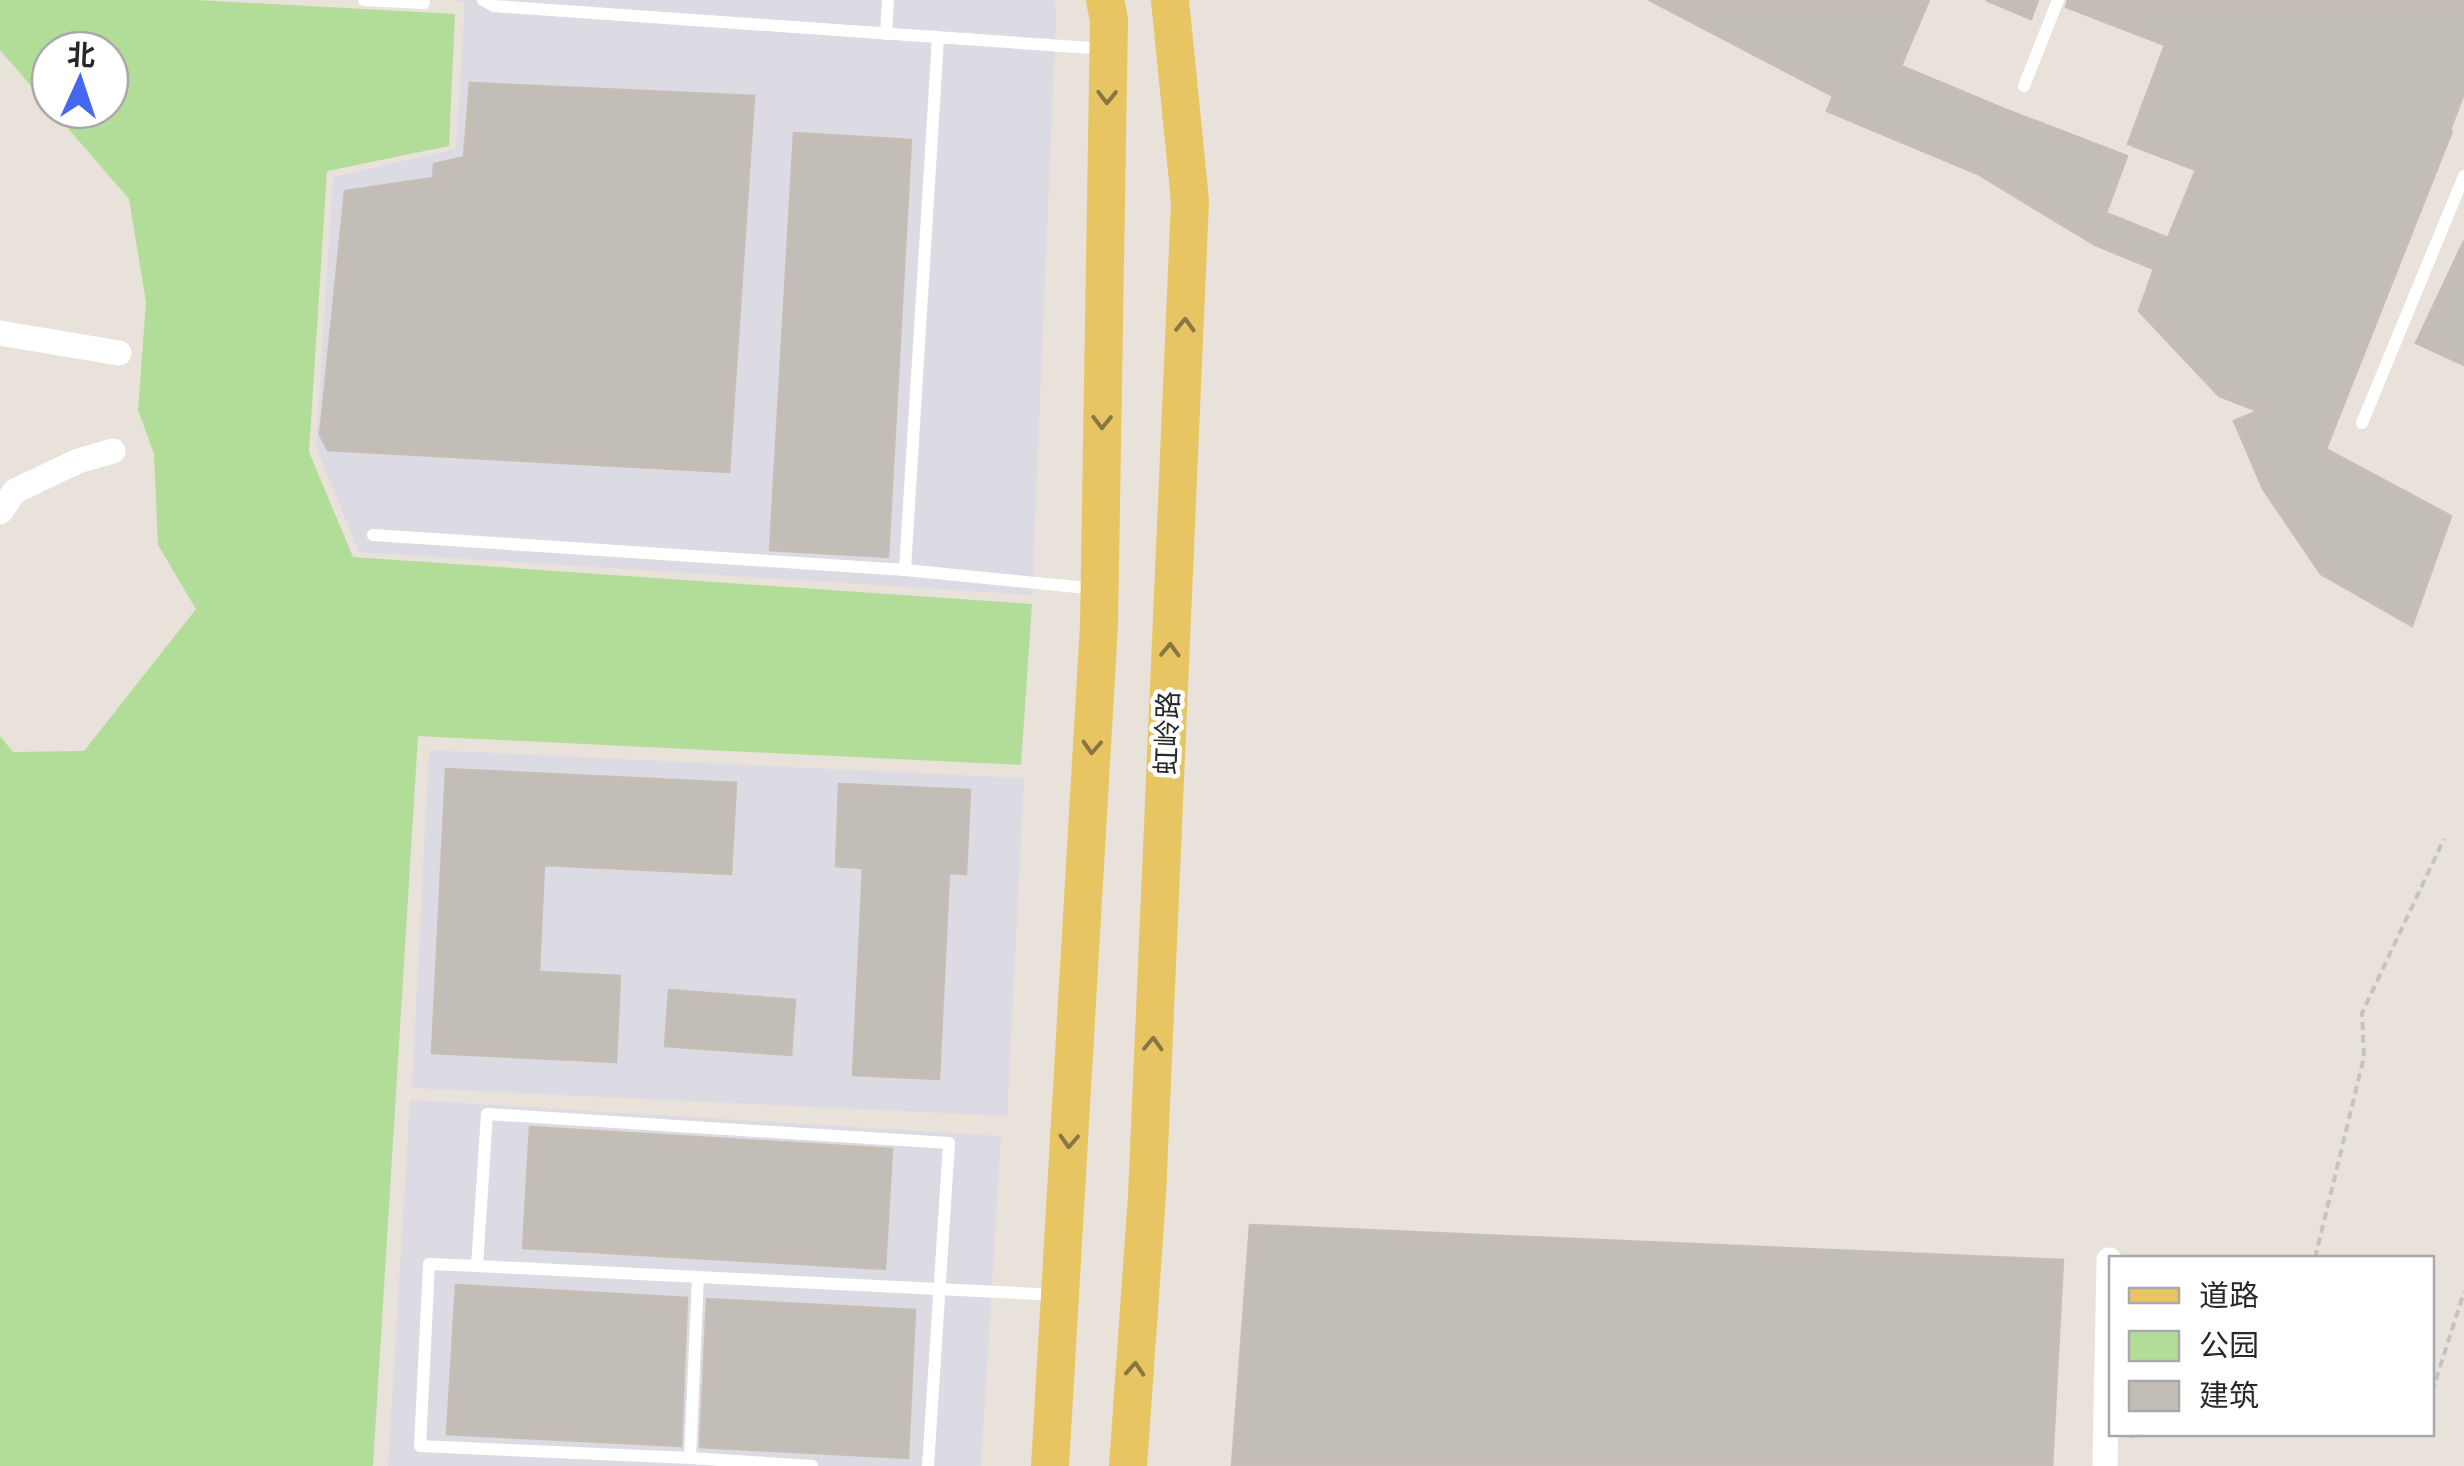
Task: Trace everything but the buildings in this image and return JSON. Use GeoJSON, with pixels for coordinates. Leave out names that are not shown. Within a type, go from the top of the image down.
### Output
{"type":"FeatureCollection","features":[{"type":"Feature","properties":{"kind":"main road"},"geometry":{"type":"LineString","coordinates":[[1050,1466],[1099,589],[1109,20],[1105,0]]}},
{"type":"Feature","properties":{"kind":"main road","name":"虹岭路"},"geometry":{"type":"LineString","coordinates":[[1128,1466],[1147,1196],[1190,201],[1170,0]]}},
{"type":"Feature","properties":{"kind":"street"},"geometry":{"type":"LineString","coordinates":[[0,332],[119,352]]}},
{"type":"Feature","properties":{"kind":"street"},"geometry":{"type":"LineString","coordinates":[[0,512],[15,490],[78,462],[113,452]]}},
{"type":"Feature","properties":{"kind":"street"},"geometry":{"type":"LineString","coordinates":[[2105,1466],[2109,1260]]}},
{"type":"Feature","properties":{"kind":"lane"},"geometry":{"type":"LineString","coordinates":[[364,0],[424,2]]}},
{"type":"Feature","properties":{"kind":"lane"},"geometry":{"type":"LineString","coordinates":[[483,0],[494,6],[1108,49]]}},
{"type":"Feature","properties":{"kind":"lane"},"geometry":{"type":"LineString","coordinates":[[886,34],[888,0]]}},
{"type":"Feature","properties":{"kind":"lane"},"geometry":{"type":"LineString","coordinates":[[2024,86],[2058,0]]}},
{"type":"Feature","properties":{"kind":"lane"},"geometry":{"type":"LineString","coordinates":[[905,570],[938,38]]}},
{"type":"Feature","properties":{"kind":"lane"},"geometry":{"type":"LineString","coordinates":[[2362,422],[2464,176]]}},
{"type":"Feature","properties":{"kind":"lane"},"geometry":{"type":"LineString","coordinates":[[373,534],[905,570],[1099,589]]}},
{"type":"Feature","properties":{"kind":"lane"},"geometry":{"type":"LineString","coordinates":[[478,1266],[487,1114],[948,1143],[928,1466]]}},
{"type":"Feature","properties":{"kind":"lane"},"geometry":{"type":"LineString","coordinates":[[812,1466],[420,1446],[429,1264],[1060,1295]]}},
{"type":"Feature","properties":{"kind":"lane"},"geometry":{"type":"LineString","coordinates":[[690,1458],[698,1277]]}},
{"type":"Feature","properties":{"kind":"path"},"geometry":{"type":"LineString","coordinates":[[2315,1256],[2364,1056],[2362,1013],[2444,838]]}},
{"type":"Feature","properties":{"kind":"path"},"geometry":{"type":"LineString","coordinates":[[2434,1386],[2464,1292]]}},
{"type":"Feature","properties":{"kind":"shaded area"},"geometry":{"type":"Polygon","coordinates":[[[452,0],[1054,0],[1032,595],[359,552],[316,447],[333,177],[456,149],[465,2],[452,0]]]}},
{"type":"Feature","properties":{"kind":"shaded area"},"geometry":{"type":"Polygon","coordinates":[[[429,750],[1024,778],[1007,1116],[412,1088],[429,750]]]}},
{"type":"Feature","properties":{"kind":"shaded area"},"geometry":{"type":"Polygon","coordinates":[[[410,1100],[1001,1136],[981,1466],[388,1466],[410,1100]]]}},
{"type":"Feature","properties":{"kind":"green space"},"geometry":{"type":"Polygon","coordinates":[[[0,0],[197,0],[455,14],[449,146],[327,171],[309,452],[353,557],[1032,604],[1021,765],[418,736],[373,1466],[0,1466],[0,736],[13,752],[84,751],[196,609],[158,545],[154,454],[138,410],[146,302],[129,199],[69,130],[130,130],[130,30],[30,30],[30,85],[0,50],[0,0]]]}}]}
